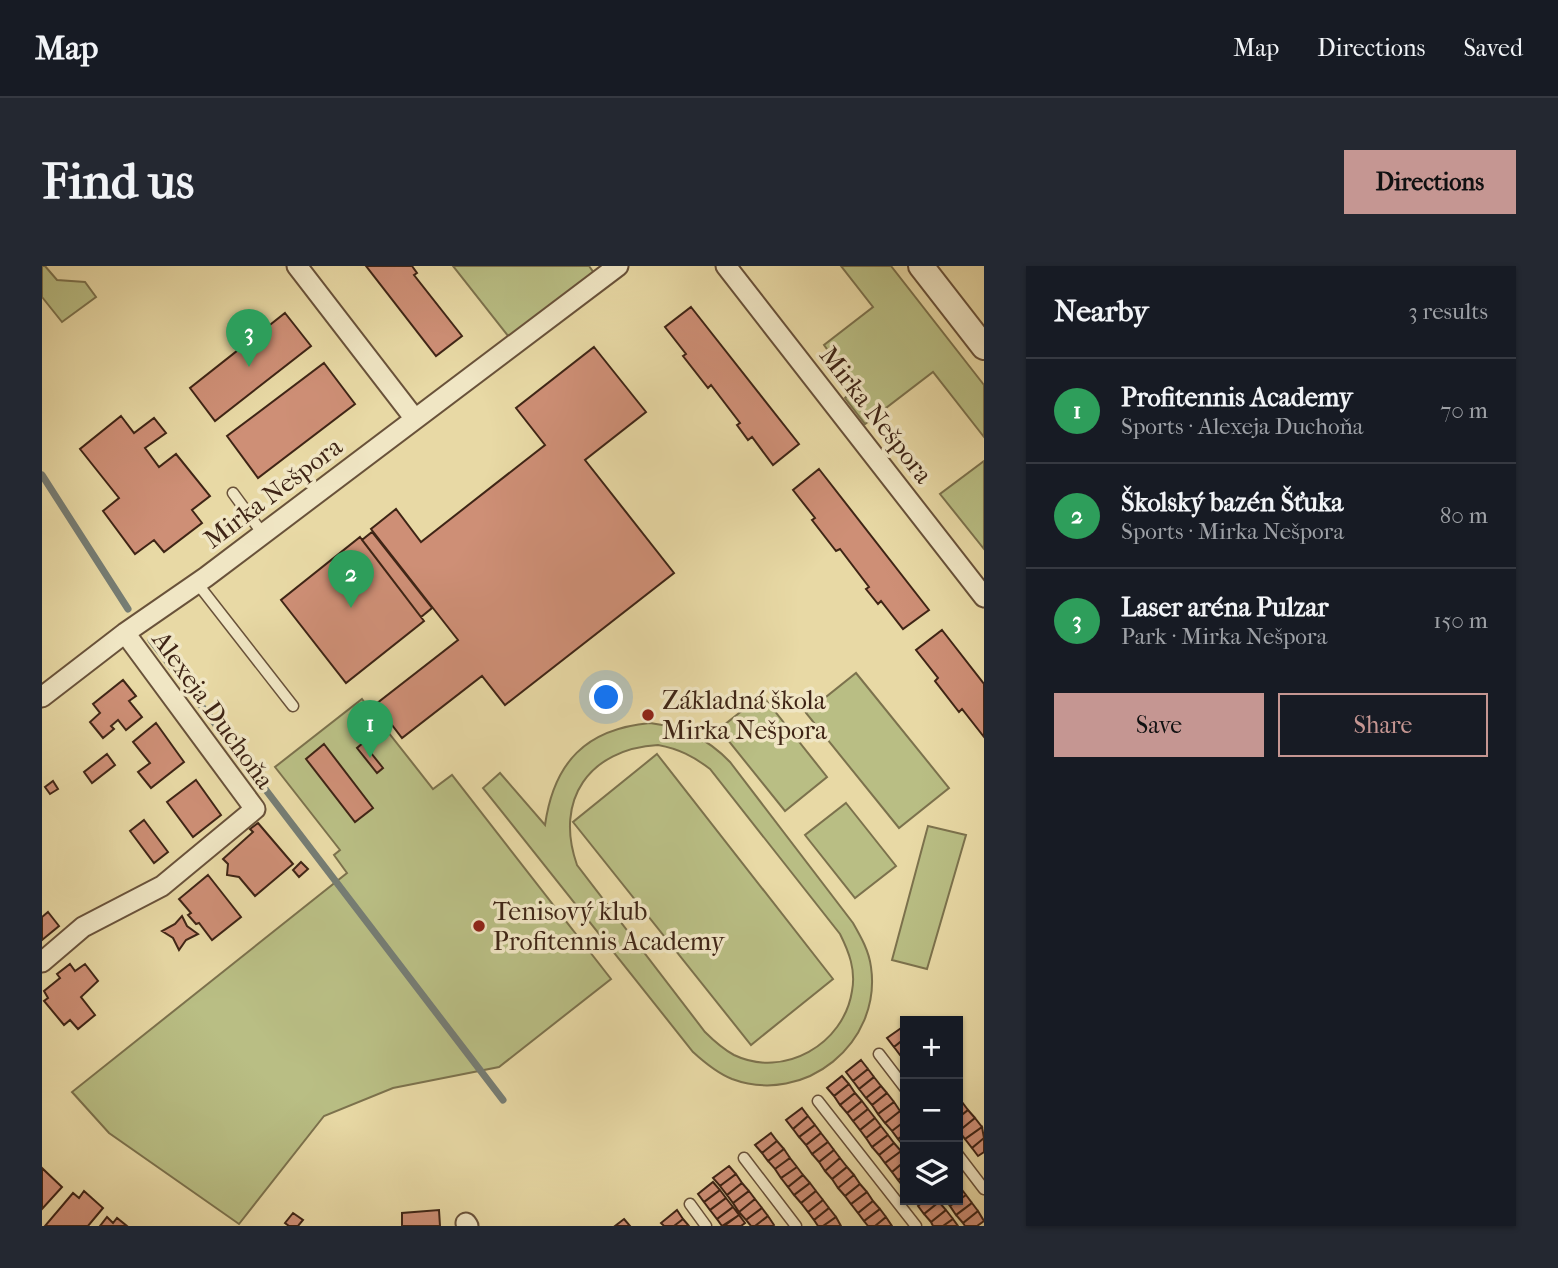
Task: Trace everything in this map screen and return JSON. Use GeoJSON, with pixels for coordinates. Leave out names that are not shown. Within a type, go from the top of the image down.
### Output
{"type":"FeatureCollection","features":[{"type":"Feature","properties":{"kind":"street"},"geometry":{"type":"LineString","coordinates":[[297,266],[415,419]]}},
{"type":"Feature","properties":{"kind":"street","name":"Mirka Nešpora"},"geometry":{"type":"LineString","coordinates":[[42,697],[618,266]]}},
{"type":"Feature","properties":{"kind":"street","name":"Mirka Nešpora"},"geometry":{"type":"LineString","coordinates":[[726,266],[984,597]]}},
{"type":"Feature","properties":{"kind":"street"},"geometry":{"type":"LineString","coordinates":[[921,266],[984,347]]}},
{"type":"Feature","properties":{"kind":"street","name":"Alexeja Duchoňa"},"geometry":{"type":"LineString","coordinates":[[42,962],[83,927],[162,886],[255,809],[125,633]]}},
{"type":"Feature","properties":{"kind":"lane"},"geometry":{"type":"LineString","coordinates":[[233,493],[263,534]]}},
{"type":"Feature","properties":{"kind":"lane","name":"Mirka Nešpora"},"geometry":{"type":"LineString","coordinates":[[197,583],[293,706]]}},
{"type":"Feature","properties":{"kind":"lane"},"geometry":{"type":"LineString","coordinates":[[879,1054],[900,1081]]}},
{"type":"Feature","properties":{"kind":"lane"},"geometry":{"type":"LineString","coordinates":[[818,1101],[916,1226]]}},
{"type":"Feature","properties":{"kind":"lane"},"geometry":{"type":"LineString","coordinates":[[744,1158],[796,1226]]}},
{"type":"Feature","properties":{"kind":"lane"},"geometry":{"type":"LineString","coordinates":[[963,1161],[984,1188]]}},
{"type":"Feature","properties":{"kind":"lane"},"geometry":{"type":"LineString","coordinates":[[690,1204],[706,1226]]}},
{"type":"Feature","properties":{"kind":"green space"},"geometry":{"type":"Polygon","coordinates":[[[42,266],[57,280],[85,282],[96,297],[62,322],[42,297],[42,266]]]}},
{"type":"Feature","properties":{"kind":"green space"},"geometry":{"type":"Polygon","coordinates":[[[453,266],[589,266],[594,273],[512,341],[453,266]]]}},
{"type":"Feature","properties":{"kind":"green space"},"geometry":{"type":"Polygon","coordinates":[[[841,266],[891,266],[984,385],[984,437],[933,372],[865,424],[845,398],[856,389],[824,345],[873,307],[841,266]]]}},
{"type":"Feature","properties":{"kind":"green space"},"geometry":{"type":"Polygon","coordinates":[[[984,461],[984,549],[940,494],[984,461]]]}},
{"type":"Feature","properties":{"kind":"green space"},"geometry":{"type":"Polygon","coordinates":[[[856,673],[949,788],[899,828],[806,713],[856,673]]]}},
{"type":"Feature","properties":{"kind":"green space"},"geometry":{"type":"Polygon","coordinates":[[[762,695],[827,777],[785,811],[719,729],[762,695]]]}},
{"type":"Feature","properties":{"kind":"green space"},"geometry":{"type":"Polygon","coordinates":[[[362,699],[433,789],[452,775],[611,979],[499,1067],[393,1088],[324,1116],[239,1224],[109,1133],[72,1092],[347,873],[334,855],[340,850],[275,767],[362,699]]]}},
{"type":"Feature","properties":{"kind":"green space"},"geometry":{"type":"Polygon","coordinates":[[[650,723],[673,727],[703,740],[730,762],[859,934],[871,967],[871,995],[864,1020],[851,1043],[833,1062],[811,1075],[786,1084],[759,1085],[727,1077],[693,1052],[483,788],[500,773],[545,825],[549,803],[565,767],[591,741],[627,727],[650,723]],[[658,745],[634,749],[613,756],[583,782],[574,800],[570,819],[571,841],[577,865],[705,1032],[719,1045],[734,1055],[772,1063],[809,1052],[837,1027],[847,1010],[852,991],[851,961],[840,934],[710,769],[686,754],[658,745]]]}},
{"type":"Feature","properties":{"kind":"green space"},"geometry":{"type":"Polygon","coordinates":[[[657,754],[833,979],[751,1045],[573,822],[657,754]]]}},
{"type":"Feature","properties":{"kind":"green space"},"geometry":{"type":"Polygon","coordinates":[[[846,803],[896,866],[855,898],[805,835],[846,803]]]}},
{"type":"Feature","properties":{"kind":"green space"},"geometry":{"type":"Polygon","coordinates":[[[928,826],[966,835],[927,969],[892,960],[928,826]]]}},
{"type":"Feature","properties":{"kind":"building"},"geometry":{"type":"Polygon","coordinates":[[[366,266],[412,266],[417,273],[414,275],[462,336],[436,356],[366,266]]]}},
{"type":"Feature","properties":{"kind":"building"},"geometry":{"type":"Polygon","coordinates":[[[691,307],[799,444],[773,465],[752,437],[748,440],[737,425],[740,423],[711,385],[708,388],[683,356],[686,354],[665,327],[691,307]]]}},
{"type":"Feature","properties":{"kind":"building"},"geometry":{"type":"Polygon","coordinates":[[[285,313],[311,346],[215,421],[190,388],[285,313]]]}},
{"type":"Feature","properties":{"kind":"building"},"geometry":{"type":"Polygon","coordinates":[[[594,347],[646,412],[585,460],[674,573],[505,705],[482,676],[402,738],[376,704],[458,640],[371,529],[396,509],[421,542],[545,445],[516,408],[594,347]]]}},
{"type":"Feature","properties":{"kind":"building"},"geometry":{"type":"Polygon","coordinates":[[[324,363],[355,404],[258,478],[227,436],[324,363]]]}},
{"type":"Feature","properties":{"kind":"building"},"geometry":{"type":"Polygon","coordinates":[[[121,416],[134,433],[154,418],[166,433],[145,448],[159,467],[176,454],[210,496],[192,510],[202,523],[164,552],[154,540],[135,554],[103,511],[119,498],[80,449],[121,416]]]}},
{"type":"Feature","properties":{"kind":"building"},"geometry":{"type":"Polygon","coordinates":[[[819,469],[929,610],[903,629],[881,601],[878,604],[866,589],[869,587],[840,549],[836,551],[793,490],[819,469]]]}},
{"type":"Feature","properties":{"kind":"building"},"geometry":{"type":"Polygon","coordinates":[[[372,532],[432,608],[421,617],[362,540],[372,532]]]}},
{"type":"Feature","properties":{"kind":"building"},"geometry":{"type":"Polygon","coordinates":[[[360,537],[424,621],[346,683],[281,600],[360,537]]]}},
{"type":"Feature","properties":{"kind":"building"},"geometry":{"type":"Polygon","coordinates":[[[942,630],[984,684],[984,737],[962,709],[959,712],[935,681],[938,678],[916,650],[942,630]]]}},
{"type":"Feature","properties":{"kind":"building"},"geometry":{"type":"Polygon","coordinates":[[[123,680],[136,696],[129,701],[142,717],[126,730],[118,720],[111,726],[114,729],[103,738],[90,722],[100,713],[93,704],[123,680]]]}},
{"type":"Feature","properties":{"kind":"building"},"geometry":{"type":"Polygon","coordinates":[[[156,723],[184,762],[151,788],[138,772],[150,763],[133,742],[156,723]]]}},
{"type":"Feature","properties":{"kind":"building"},"geometry":{"type":"Polygon","coordinates":[[[363,743],[383,768],[377,773],[357,748],[363,743]]]}},
{"type":"Feature","properties":{"kind":"building"},"geometry":{"type":"Polygon","coordinates":[[[324,744],[373,808],[355,822],[306,759],[324,744]]]}},
{"type":"Feature","properties":{"kind":"building"},"geometry":{"type":"Polygon","coordinates":[[[107,754],[115,765],[92,783],[84,772],[107,754]]]}},
{"type":"Feature","properties":{"kind":"building"},"geometry":{"type":"Polygon","coordinates":[[[196,780],[221,815],[193,837],[167,802],[196,780]]]}},
{"type":"Feature","properties":{"kind":"building"},"geometry":{"type":"Polygon","coordinates":[[[53,781],[58,789],[50,794],[45,787],[53,781]]]}},
{"type":"Feature","properties":{"kind":"building"},"geometry":{"type":"Polygon","coordinates":[[[144,820],[168,852],[154,863],[130,831],[144,820]]]}},
{"type":"Feature","properties":{"kind":"building"},"geometry":{"type":"Polygon","coordinates":[[[258,823],[293,864],[255,896],[239,877],[227,875],[228,864],[223,859],[253,832],[250,829],[258,823]]]}},
{"type":"Feature","properties":{"kind":"building"},"geometry":{"type":"Polygon","coordinates":[[[301,862],[308,869],[299,877],[293,870],[301,862]]]}},
{"type":"Feature","properties":{"kind":"building"},"geometry":{"type":"Polygon","coordinates":[[[208,875],[241,917],[212,940],[199,923],[196,924],[188,915],[191,913],[179,899],[208,875]]]}},
{"type":"Feature","properties":{"kind":"building"},"geometry":{"type":"Polygon","coordinates":[[[48,912],[59,926],[42,940],[42,917],[48,912]]]}},
{"type":"Feature","properties":{"kind":"building"},"geometry":{"type":"Polygon","coordinates":[[[182,916],[187,926],[198,934],[186,940],[179,950],[173,938],[162,931],[175,924],[182,916]]]}},
{"type":"Feature","properties":{"kind":"building"},"geometry":{"type":"Polygon","coordinates":[[[70,964],[75,971],[85,964],[98,981],[81,997],[95,1015],[78,1029],[70,1020],[64,1025],[44,1001],[48,998],[44,991],[60,978],[57,974],[70,964]]]}},
{"type":"Feature","properties":{"kind":"building"},"geometry":{"type":"Polygon","coordinates":[[[900,1029],[900,1042],[894,1047],[887,1038],[900,1029]]]}},
{"type":"Feature","properties":{"kind":"building"},"geometry":{"type":"Polygon","coordinates":[[[900,1042],[900,1055],[894,1047],[900,1042]]]}},
{"type":"Feature","properties":{"kind":"building"},"geometry":{"type":"Polygon","coordinates":[[[861,1060],[868,1069],[853,1081],[846,1072],[861,1060]]]}},
{"type":"Feature","properties":{"kind":"building"},"geometry":{"type":"Polygon","coordinates":[[[868,1069],[874,1077],[859,1089],[853,1081],[868,1069]]]}},
{"type":"Feature","properties":{"kind":"building"},"geometry":{"type":"Polygon","coordinates":[[[842,1076],[849,1084],[834,1096],[827,1088],[842,1076]]]}},
{"type":"Feature","properties":{"kind":"building"},"geometry":{"type":"Polygon","coordinates":[[[874,1077],[881,1086],[866,1098],[859,1089],[874,1077]]]}},
{"type":"Feature","properties":{"kind":"building"},"geometry":{"type":"Polygon","coordinates":[[[849,1084],[855,1093],[840,1105],[834,1096],[849,1084]]]}},
{"type":"Feature","properties":{"kind":"building"},"geometry":{"type":"Polygon","coordinates":[[[881,1086],[887,1093],[872,1105],[866,1098],[881,1086]]]}},
{"type":"Feature","properties":{"kind":"building"},"geometry":{"type":"Polygon","coordinates":[[[855,1093],[862,1101],[847,1113],[840,1105],[855,1093]]]}},
{"type":"Feature","properties":{"kind":"building"},"geometry":{"type":"Polygon","coordinates":[[[887,1093],[894,1102],[878,1114],[872,1105],[887,1093]]]}},
{"type":"Feature","properties":{"kind":"building"},"geometry":{"type":"Polygon","coordinates":[[[862,1101],[868,1109],[853,1121],[847,1113],[862,1101]]]}},
{"type":"Feature","properties":{"kind":"building"},"geometry":{"type":"Polygon","coordinates":[[[894,1102],[900,1111],[885,1123],[878,1114],[894,1102]]]}},
{"type":"Feature","properties":{"kind":"building"},"geometry":{"type":"Polygon","coordinates":[[[802,1108],[808,1116],[793,1129],[786,1120],[802,1108]]]}},
{"type":"Feature","properties":{"kind":"building"},"geometry":{"type":"Polygon","coordinates":[[[868,1109],[875,1118],[860,1130],[853,1121],[868,1109]]]}},
{"type":"Feature","properties":{"kind":"building"},"geometry":{"type":"Polygon","coordinates":[[[968,1110],[975,1118],[963,1128],[963,1114],[968,1110]]]}},
{"type":"Feature","properties":{"kind":"building"},"geometry":{"type":"Polygon","coordinates":[[[900,1111],[900,1125],[892,1131],[885,1123],[900,1111]]]}},
{"type":"Feature","properties":{"kind":"building"},"geometry":{"type":"Polygon","coordinates":[[[808,1116],[815,1125],[799,1137],[793,1129],[808,1116]]]}},
{"type":"Feature","properties":{"kind":"building"},"geometry":{"type":"Polygon","coordinates":[[[875,1118],[881,1126],[866,1138],[860,1130],[875,1118]]]}},
{"type":"Feature","properties":{"kind":"building"},"geometry":{"type":"Polygon","coordinates":[[[975,1118],[982,1127],[965,1139],[963,1128],[975,1118]]]}},
{"type":"Feature","properties":{"kind":"building"},"geometry":{"type":"Polygon","coordinates":[[[815,1125],[821,1133],[806,1145],[799,1137],[815,1125]]]}},
{"type":"Feature","properties":{"kind":"building"},"geometry":{"type":"Polygon","coordinates":[[[900,1125],[900,1138],[898,1139],[892,1131],[900,1125]]]}},
{"type":"Feature","properties":{"kind":"building"},"geometry":{"type":"Polygon","coordinates":[[[881,1126],[888,1135],[872,1147],[866,1138],[881,1126]]]}},
{"type":"Feature","properties":{"kind":"building"},"geometry":{"type":"Polygon","coordinates":[[[982,1127],[984,1138],[972,1148],[965,1139],[982,1127]]]}},
{"type":"Feature","properties":{"kind":"building"},"geometry":{"type":"Polygon","coordinates":[[[771,1133],[777,1141],[762,1153],[755,1145],[771,1133]]]}},
{"type":"Feature","properties":{"kind":"building"},"geometry":{"type":"Polygon","coordinates":[[[821,1133],[828,1142],[812,1154],[806,1145],[821,1133]]]}},
{"type":"Feature","properties":{"kind":"building"},"geometry":{"type":"Polygon","coordinates":[[[888,1135],[894,1143],[879,1155],[872,1147],[888,1135]]]}},
{"type":"Feature","properties":{"kind":"building"},"geometry":{"type":"Polygon","coordinates":[[[984,1138],[984,1152],[978,1156],[972,1148],[984,1138]]]}},
{"type":"Feature","properties":{"kind":"building"},"geometry":{"type":"Polygon","coordinates":[[[777,1141],[784,1149],[768,1161],[762,1153],[777,1141]]]}},
{"type":"Feature","properties":{"kind":"building"},"geometry":{"type":"Polygon","coordinates":[[[828,1142],[834,1150],[819,1162],[812,1154],[828,1142]]]}},
{"type":"Feature","properties":{"kind":"building"},"geometry":{"type":"Polygon","coordinates":[[[894,1143],[900,1150],[885,1163],[879,1155],[894,1143]]]}},
{"type":"Feature","properties":{"kind":"building"},"geometry":{"type":"Polygon","coordinates":[[[784,1149],[790,1158],[775,1169],[768,1161],[784,1149]]]}},
{"type":"Feature","properties":{"kind":"building"},"geometry":{"type":"Polygon","coordinates":[[[834,1150],[840,1158],[825,1171],[819,1162],[834,1150]]]}},
{"type":"Feature","properties":{"kind":"building"},"geometry":{"type":"Polygon","coordinates":[[[900,1152],[900,1165],[892,1172],[885,1163],[900,1152]]]}},
{"type":"Feature","properties":{"kind":"building"},"geometry":{"type":"Polygon","coordinates":[[[790,1158],[797,1167],[781,1178],[775,1169],[790,1158]]]}},
{"type":"Feature","properties":{"kind":"building"},"geometry":{"type":"Polygon","coordinates":[[[840,1158],[847,1167],[832,1179],[825,1171],[840,1158]]]}},
{"type":"Feature","properties":{"kind":"building"},"geometry":{"type":"Polygon","coordinates":[[[900,1165],[900,1179],[898,1180],[892,1172],[900,1165]]]}},
{"type":"Feature","properties":{"kind":"building"},"geometry":{"type":"Polygon","coordinates":[[[729,1166],[736,1174],[720,1186],[713,1178],[729,1166]]]}},
{"type":"Feature","properties":{"kind":"building"},"geometry":{"type":"Polygon","coordinates":[[[797,1167],[803,1175],[788,1187],[781,1178],[797,1167]]]}},
{"type":"Feature","properties":{"kind":"building"},"geometry":{"type":"Polygon","coordinates":[[[847,1167],[854,1175],[838,1188],[832,1179],[847,1167]]]}},
{"type":"Feature","properties":{"kind":"building"},"geometry":{"type":"Polygon","coordinates":[[[42,1168],[62,1187],[42,1209],[42,1168]]]}},
{"type":"Feature","properties":{"kind":"building"},"geometry":{"type":"Polygon","coordinates":[[[736,1174],[742,1183],[727,1195],[720,1186],[736,1174]]]}},
{"type":"Feature","properties":{"kind":"building"},"geometry":{"type":"Polygon","coordinates":[[[803,1175],[810,1183],[794,1195],[788,1187],[803,1175]]]}},
{"type":"Feature","properties":{"kind":"building"},"geometry":{"type":"Polygon","coordinates":[[[854,1175],[860,1184],[845,1196],[838,1188],[854,1175]]]}},
{"type":"Feature","properties":{"kind":"building"},"geometry":{"type":"Polygon","coordinates":[[[713,1182],[720,1190],[704,1202],[698,1194],[713,1182]]]}},
{"type":"Feature","properties":{"kind":"building"},"geometry":{"type":"Polygon","coordinates":[[[742,1183],[749,1191],[733,1203],[727,1195],[742,1183]]]}},
{"type":"Feature","properties":{"kind":"building"},"geometry":{"type":"Polygon","coordinates":[[[810,1183],[816,1191],[801,1203],[794,1195],[810,1183]]]}},
{"type":"Feature","properties":{"kind":"building"},"geometry":{"type":"Polygon","coordinates":[[[860,1184],[867,1192],[851,1204],[845,1196],[860,1184]]]}},
{"type":"Feature","properties":{"kind":"building"},"geometry":{"type":"Polygon","coordinates":[[[720,1190],[726,1198],[710,1210],[704,1202],[720,1190]]]}},
{"type":"Feature","properties":{"kind":"building"},"geometry":{"type":"Polygon","coordinates":[[[84,1191],[103,1208],[88,1226],[45,1226],[73,1193],[79,1198],[84,1191]]]}},
{"type":"Feature","properties":{"kind":"building"},"geometry":{"type":"Polygon","coordinates":[[[749,1191],[755,1199],[739,1212],[733,1203],[749,1191]]]}},
{"type":"Feature","properties":{"kind":"building"},"geometry":{"type":"Polygon","coordinates":[[[816,1191],[823,1200],[808,1212],[801,1203],[816,1191]]]}},
{"type":"Feature","properties":{"kind":"building"},"geometry":{"type":"Polygon","coordinates":[[[867,1192],[873,1201],[858,1213],[851,1204],[867,1192]]]}},
{"type":"Feature","properties":{"kind":"building"},"geometry":{"type":"Polygon","coordinates":[[[966,1195],[972,1203],[956,1215],[950,1206],[963,1205],[963,1197],[966,1195]]]}},
{"type":"Feature","properties":{"kind":"building"},"geometry":{"type":"Polygon","coordinates":[[[726,1198],[733,1207],[717,1219],[710,1210],[726,1198]]]}},
{"type":"Feature","properties":{"kind":"building"},"geometry":{"type":"Polygon","coordinates":[[[755,1199],[762,1208],[746,1220],[739,1212],[755,1199]]]}},
{"type":"Feature","properties":{"kind":"building"},"geometry":{"type":"Polygon","coordinates":[[[823,1200],[829,1208],[814,1220],[808,1212],[823,1200]]]}},
{"type":"Feature","properties":{"kind":"building"},"geometry":{"type":"Polygon","coordinates":[[[873,1201],[880,1209],[864,1221],[858,1213],[873,1201]]]}},
{"type":"Feature","properties":{"kind":"building"},"geometry":{"type":"Polygon","coordinates":[[[972,1203],[978,1211],[963,1223],[956,1215],[972,1203]]]}},
{"type":"Feature","properties":{"kind":"building"},"geometry":{"type":"Polygon","coordinates":[[[919,1205],[935,1205],[924,1214],[919,1205]]]}},
{"type":"Feature","properties":{"kind":"building"},"geometry":{"type":"Polygon","coordinates":[[[935,1205],[942,1205],[946,1210],[931,1222],[924,1214],[935,1205]]]}},
{"type":"Feature","properties":{"kind":"building"},"geometry":{"type":"Polygon","coordinates":[[[733,1207],[739,1215],[722,1226],[717,1219],[733,1207]]]}},
{"type":"Feature","properties":{"kind":"building"},"geometry":{"type":"Polygon","coordinates":[[[762,1208],[768,1216],[751,1226],[746,1220],[762,1208]]]}},
{"type":"Feature","properties":{"kind":"building"},"geometry":{"type":"Polygon","coordinates":[[[829,1208],[836,1217],[823,1226],[818,1226],[814,1220],[829,1208]]]}},
{"type":"Feature","properties":{"kind":"building"},"geometry":{"type":"Polygon","coordinates":[[[880,1209],[886,1217],[875,1226],[868,1226],[864,1221],[880,1209]]]}},
{"type":"Feature","properties":{"kind":"building"},"geometry":{"type":"Polygon","coordinates":[[[439,1210],[440,1226],[402,1226],[402,1213],[439,1210]]]}},
{"type":"Feature","properties":{"kind":"building"},"geometry":{"type":"Polygon","coordinates":[[[677,1210],[683,1219],[674,1226],[664,1226],[661,1223],[677,1210]]]}},
{"type":"Feature","properties":{"kind":"building"},"geometry":{"type":"Polygon","coordinates":[[[946,1210],[953,1219],[943,1226],[933,1226],[931,1222],[946,1210]]]}},
{"type":"Feature","properties":{"kind":"building"},"geometry":{"type":"Polygon","coordinates":[[[978,1211],[984,1221],[977,1226],[965,1226],[963,1223],[978,1211]]]}},
{"type":"Feature","properties":{"kind":"building"},"geometry":{"type":"Polygon","coordinates":[[[293,1213],[303,1220],[298,1226],[285,1223],[293,1213]]]}},
{"type":"Feature","properties":{"kind":"building"},"geometry":{"type":"Polygon","coordinates":[[[739,1215],[745,1223],[741,1226],[724,1226],[739,1215]]]}},
{"type":"Feature","properties":{"kind":"building"},"geometry":{"type":"Polygon","coordinates":[[[768,1216],[773,1226],[755,1226],[768,1216]]]}},
{"type":"Feature","properties":{"kind":"building"},"geometry":{"type":"Polygon","coordinates":[[[107,1217],[113,1223],[117,1218],[127,1226],[100,1226],[107,1217]]]}},
{"type":"Feature","properties":{"kind":"building"},"geometry":{"type":"Polygon","coordinates":[[[836,1217],[841,1226],[823,1226],[836,1217]]]}},
{"type":"Feature","properties":{"kind":"building"},"geometry":{"type":"Polygon","coordinates":[[[886,1217],[892,1226],[875,1226],[886,1217]]]}},
{"type":"Feature","properties":{"kind":"building"},"geometry":{"type":"Polygon","coordinates":[[[624,1219],[630,1226],[615,1226],[624,1219]]]}},
{"type":"Feature","properties":{"kind":"building"},"geometry":{"type":"Polygon","coordinates":[[[683,1219],[689,1226],[674,1226],[683,1219]]]}},
{"type":"Feature","properties":{"kind":"building"},"geometry":{"type":"Polygon","coordinates":[[[953,1219],[958,1226],[943,1226],[953,1219]]]}},
{"type":"Feature","properties":{"kind":"waterway"},"geometry":{"type":"LineString","coordinates":[[42,475],[128,609]]}},
{"type":"Feature","properties":{"kind":"waterway"},"geometry":{"type":"LineString","coordinates":[[151,640],[503,1100]]}},
{"type":"Feature","properties":{"kind":"place","name":"Laser aréna Pulzar"},"geometry":{"type":"Point","coordinates":[249,367]}},
{"type":"Feature","properties":{"kind":"place","name":"Školský bazén Šťuka"},"geometry":{"type":"Point","coordinates":[351,608]}},
{"type":"Feature","properties":{"kind":"place","name":"Základná škola Mirka Nešpora"},"geometry":{"type":"Point","coordinates":[648,715]}},
{"type":"Feature","properties":{"kind":"place","name":"Profitennis Academy"},"geometry":{"type":"Point","coordinates":[370,758]}},
{"type":"Feature","properties":{"kind":"place","name":"Tenisový klub Profitennis Academy"},"geometry":{"type":"Point","coordinates":[479,926]}}]}
